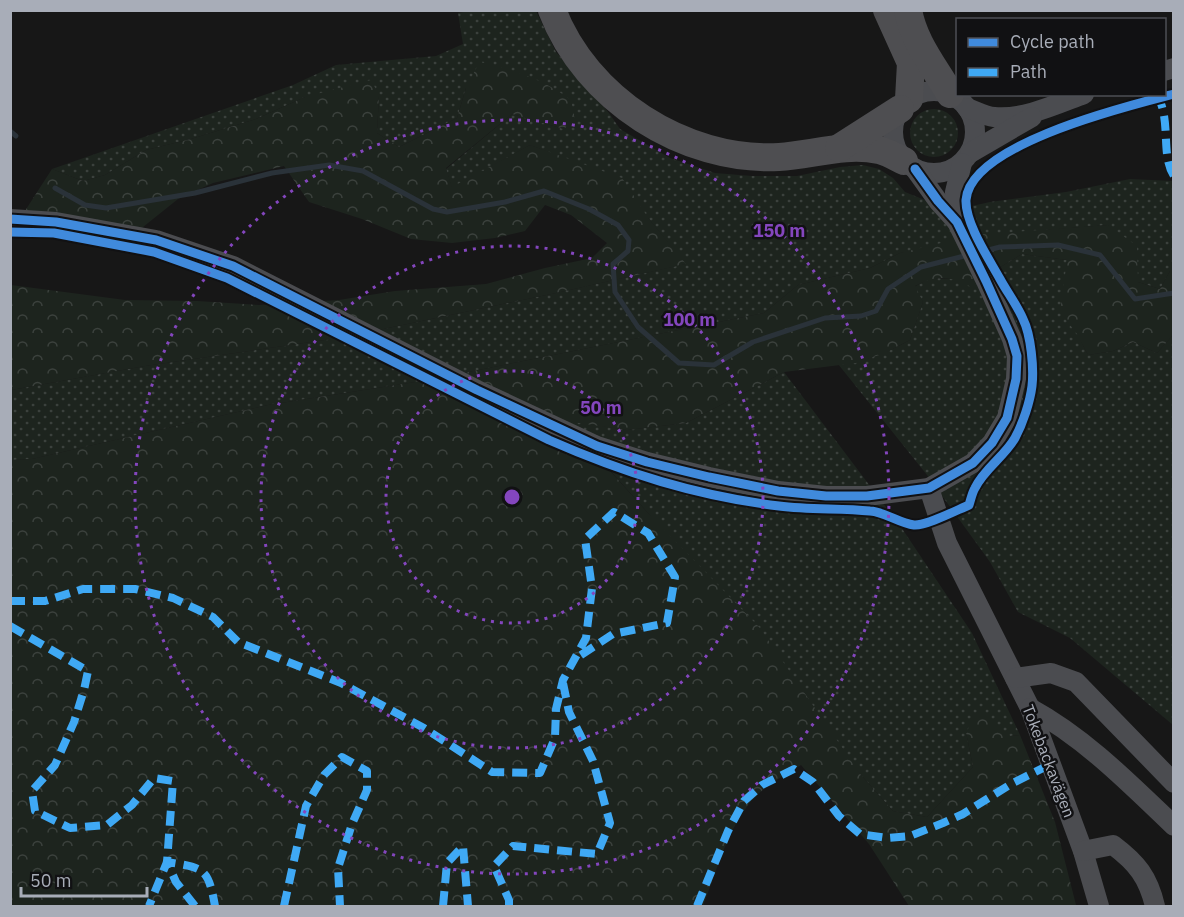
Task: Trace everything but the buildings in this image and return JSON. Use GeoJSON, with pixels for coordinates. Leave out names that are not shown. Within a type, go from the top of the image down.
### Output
{"type":"FeatureCollection","features":[{"type":"Feature","properties":{"kind":"highway"},"geometry":{"type":"LineString","coordinates":[[552,10],[572,51],[591,75],[615,98],[644,120],[672,135],[697,145],[751,157],[804,154],[839,148],[881,150],[910,165]]}},
{"type":"Feature","properties":{"kind":"highway"},"geometry":{"type":"LineString","coordinates":[[839,148],[904,104],[911,63],[887,10]]}},
{"type":"Feature","properties":{"kind":"highway"},"geometry":{"type":"LineString","coordinates":[[908,10],[913,31],[923,53],[959,101]]}},
{"type":"Feature","properties":{"kind":"street"},"geometry":{"type":"LineString","coordinates":[[10,219],[56,222],[156,240],[233,266],[552,427],[597,446],[647,462],[778,491],[825,496],[867,496],[928,488],[973,464],[992,443],[1007,418],[1016,379],[1017,356],[1012,339],[986,281],[957,222],[896,149],[893,135],[894,122],[904,104],[922,92],[936,91],[992,117],[1050,107],[1079,96]]}},
{"type":"Feature","properties":{"kind":"street"},"geometry":{"type":"LineString","coordinates":[[957,222],[955,192],[966,158],[974,144],[975,125],[959,101]]}},
{"type":"Feature","properties":{"kind":"street"},"geometry":{"type":"LineString","coordinates":[[910,165],[927,173],[951,170],[966,158],[1050,107]]}},
{"type":"Feature","properties":{"kind":"street","name":"Tokebackavägen"},"geometry":{"type":"LineString","coordinates":[[928,488],[947,543],[1030,708],[1083,851],[1099,906]]}},
{"type":"Feature","properties":{"kind":"street"},"geometry":{"type":"LineString","coordinates":[[1015,678],[1051,673],[1076,682],[1173,783]]}},
{"type":"Feature","properties":{"kind":"street"},"geometry":{"type":"LineString","coordinates":[[1030,708],[1054,721],[1085,745],[1173,826]]}},
{"type":"Feature","properties":{"kind":"street"},"geometry":{"type":"LineString","coordinates":[[1083,851],[1113,845],[1120,850],[1134,861],[1151,892],[1155,906]]}},
{"type":"Feature","properties":{"kind":"green space"},"geometry":{"type":"Polygon","coordinates":[[[475,10],[536,11],[556,52],[620,129],[670,158],[715,173],[797,176],[840,167],[863,165],[879,169],[893,178],[905,192],[930,202],[936,214],[990,202],[1066,192],[1130,179],[1173,181],[1173,271],[1170,271],[1160,289],[1138,282],[1108,225],[1046,230],[900,253],[870,268],[798,285],[764,313],[428,380],[268,405],[32,459],[11,460],[11,390],[145,366],[345,337],[685,264],[649,219],[574,162],[530,145],[452,188],[446,169],[512,114],[564,129],[466,88],[457,118],[399,147],[377,133],[379,95],[305,97],[256,119],[146,150],[105,175],[83,181],[52,169],[293,85],[336,65],[436,56],[463,44],[458,13],[475,10]]]}},
{"type":"Feature","properties":{"kind":"green space"},"geometry":{"type":"Polygon","coordinates":[[[480,61],[527,76],[560,92],[571,100],[575,119],[564,129],[512,114],[446,168],[452,187],[530,145],[622,178],[649,219],[686,264],[345,337],[145,366],[11,390],[11,285],[125,300],[259,305],[339,300],[395,291],[486,284],[592,258],[607,243],[571,215],[545,205],[525,231],[495,238],[452,243],[411,239],[362,219],[309,202],[284,166],[213,183],[178,199],[138,231],[21,217],[52,169],[83,181],[105,175],[146,150],[256,119],[305,97],[371,80],[379,95],[377,133],[399,147],[457,118],[466,88],[480,61]]]}},
{"type":"Feature","properties":{"kind":"green space"},"geometry":{"type":"Polygon","coordinates":[[[929,109],[939,109],[954,119],[958,133],[957,142],[948,153],[939,157],[929,157],[914,147],[910,138],[910,128],[920,113],[929,109]]]}},
{"type":"Feature","properties":{"kind":"green space"},"geometry":{"type":"Polygon","coordinates":[[[1108,225],[1137,246],[1138,282],[1160,289],[1170,271],[1173,271],[1173,335],[1157,353],[1133,342],[1113,351],[1088,355],[1077,334],[1060,312],[1067,260],[1022,254],[992,272],[973,288],[944,278],[937,278],[915,286],[923,302],[910,340],[885,353],[856,363],[784,372],[686,423],[627,430],[565,421],[648,513],[759,627],[861,775],[893,811],[927,817],[973,767],[966,732],[979,711],[1010,736],[1020,735],[1055,822],[1076,905],[909,906],[869,844],[801,765],[764,789],[746,808],[727,843],[703,906],[11,906],[11,460],[32,459],[268,405],[428,380],[764,313],[798,285],[870,268],[900,253],[974,235],[1108,225]]]}},
{"type":"Feature","properties":{"kind":"green space"},"geometry":{"type":"Polygon","coordinates":[[[1022,254],[1067,260],[1070,309],[1077,332],[1088,355],[1113,351],[1133,342],[1157,353],[1173,335],[1173,725],[1070,638],[1018,612],[990,562],[927,475],[838,364],[875,356],[910,340],[923,302],[914,287],[930,278],[957,279],[992,272],[1022,254]]]}},
{"type":"Feature","properties":{"kind":"green space"},"geometry":{"type":"Polygon","coordinates":[[[784,372],[901,527],[972,633],[1020,735],[966,732],[973,767],[927,817],[893,811],[861,775],[648,513],[565,420],[627,430],[686,423],[784,372]]]}},
{"type":"Feature","properties":{"kind":"waterway"},"geometry":{"type":"LineString","coordinates":[[10,131],[16,136]]}},
{"type":"Feature","properties":{"kind":"waterway"},"geometry":{"type":"LineString","coordinates":[[55,188],[85,205],[106,208],[195,193],[272,173],[329,165],[363,171],[433,209],[447,212],[505,202],[544,191],[589,209],[618,225],[629,240],[628,251],[613,264],[615,292],[638,327],[679,363],[714,365],[753,342],[825,318],[861,316],[876,311],[888,289],[921,267],[968,255]]}},
{"type":"Feature","properties":{"kind":"waterway"},"geometry":{"type":"LineString","coordinates":[[977,253],[1000,247],[1058,245],[1100,255],[1135,299],[1174,293]]}},
{"type":"Feature","properties":{"kind":"marked path"},"geometry":{"type":"LineString","coordinates":[[1158,96],[1164,116],[1168,158],[1174,176]]}},
{"type":"Feature","properties":{"kind":"marked path"},"geometry":{"type":"LineString","coordinates":[[10,601],[45,601],[83,589],[135,589],[173,598],[213,617],[238,642],[341,683],[424,728],[492,772],[540,773],[555,738],[556,709],[563,680],[586,638],[592,588],[585,539],[614,512],[648,533],[675,577],[667,623],[613,634],[575,659]]}},
{"type":"Feature","properties":{"kind":"marked path"},"geometry":{"type":"LineString","coordinates":[[10,626],[88,671],[74,722],[55,765],[32,791],[35,811],[70,828],[107,825],[132,805],[154,778],[173,781],[167,862],[149,906]]}},
{"type":"Feature","properties":{"kind":"marked path"},"geometry":{"type":"LineString","coordinates":[[509,906],[509,900],[494,866],[513,846],[597,854],[610,823],[593,761],[569,712],[563,683]]}},
{"type":"Feature","properties":{"kind":"marked path"},"geometry":{"type":"LineString","coordinates":[[284,906],[306,806],[324,775],[342,757],[367,771],[367,790],[352,824],[338,868],[340,906]]}},
{"type":"Feature","properties":{"kind":"marked path"},"geometry":{"type":"LineString","coordinates":[[697,906],[728,831],[744,801],[762,785],[794,769],[813,782],[839,816],[860,834],[887,838],[910,836],[963,814],[1011,784],[1051,764]]}},
{"type":"Feature","properties":{"kind":"marked path"},"geometry":{"type":"LineString","coordinates":[[443,906],[447,863],[463,846],[468,906]]}},
{"type":"Feature","properties":{"kind":"marked path"},"geometry":{"type":"LineString","coordinates":[[195,906],[176,882],[167,862],[190,866],[203,872],[210,884],[215,906]]}},
{"type":"Feature","properties":{"kind":"cycle path"},"geometry":{"type":"LineString","coordinates":[[10,232],[54,233],[154,252],[227,278],[549,440],[633,473],[661,482],[749,502],[791,507],[870,511],[908,524],[919,525],[969,505],[979,481],[1015,438],[1026,412],[1031,392],[1032,361],[1026,326],[978,241],[969,219],[966,200],[974,180],[994,162],[1021,145],[1054,130],[1174,94]]}},
{"type":"Feature","properties":{"kind":"cycle path"},"geometry":{"type":"LineString","coordinates":[[10,219],[56,222],[156,240],[233,266],[477,390],[597,446],[647,462],[778,491],[826,496],[867,496],[929,488],[973,463],[992,443],[1007,418],[1016,379],[1017,356],[1012,339],[986,281],[957,222],[938,201],[915,169]]}}]}
